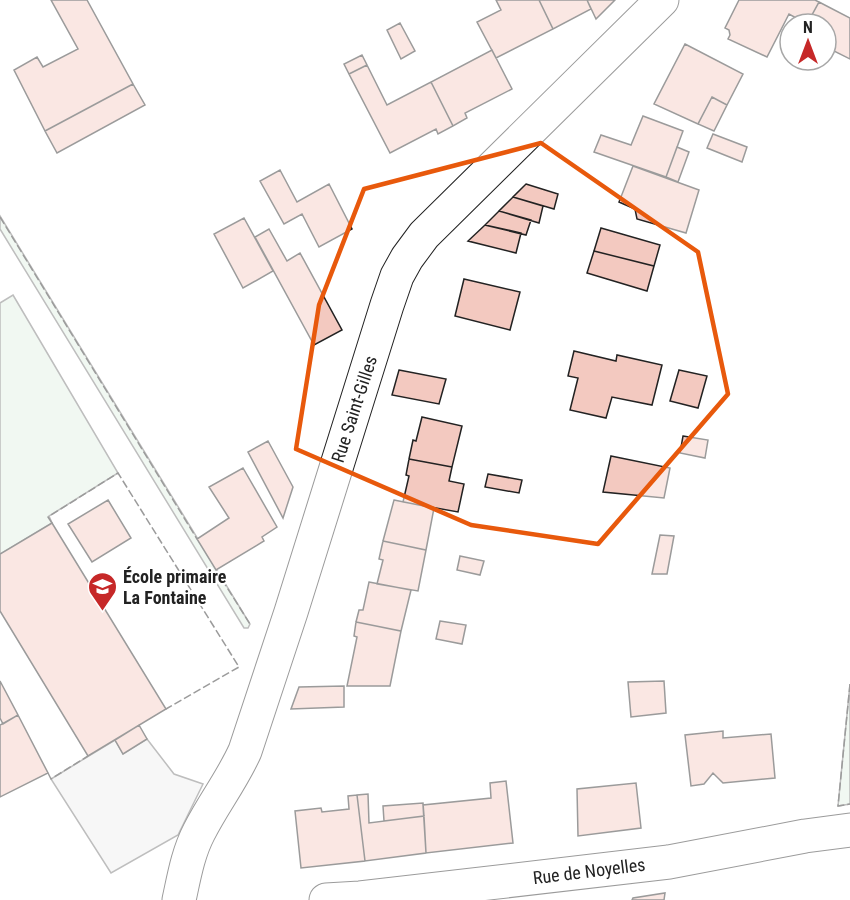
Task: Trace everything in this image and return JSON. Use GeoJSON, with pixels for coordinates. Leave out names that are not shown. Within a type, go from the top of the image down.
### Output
{"type":"FeatureCollection","features":[{"type":"Feature","properties":{"kind":"street","name":"Rue Saint-Gilles"},"geometry":{"type":"LineString","coordinates":[[179,900],[190,855],[199,832],[236,771],[245,751],[397,276],[407,258],[444,214],[662,0]]}},
{"type":"Feature","properties":{"kind":"street","name":"Rue de Noyelles"},"geometry":{"type":"LineString","coordinates":[[326,900],[669,862],[796,837],[850,830]]}},
{"type":"Feature","properties":{"kind":"highlighted area"},"geometry":{"type":"Polygon","coordinates":[[[541,143],[698,252],[728,394],[598,544],[471,525],[296,449],[319,305],[364,189],[541,143]]]}},
{"type":"Feature","properties":{"kind":"green space"},"geometry":{"type":"Polygon","coordinates":[[[0,216],[250,624],[248,628],[244,628],[0,229],[0,216]]]}},
{"type":"Feature","properties":{"kind":"green space"},"geometry":{"type":"Polygon","coordinates":[[[13,295],[118,473],[49,516],[52,523],[0,554],[0,303],[13,295]]]}},
{"type":"Feature","properties":{"kind":"green space"},"geometry":{"type":"Polygon","coordinates":[[[850,684],[850,804],[838,806],[850,684]]]}},
{"type":"Feature","properties":{"kind":"shaded area"},"geometry":{"type":"Polygon","coordinates":[[[147,739],[174,774],[203,784],[178,835],[111,873],[51,779],[115,740],[123,754],[147,739]]]}},
{"type":"Feature","properties":{"kind":"building"},"geometry":{"type":"Polygon","coordinates":[[[51,0],[87,0],[133,84],[45,131],[14,70],[37,57],[43,67],[78,49],[51,0]]]}},
{"type":"Feature","properties":{"kind":"building"},"geometry":{"type":"Polygon","coordinates":[[[496,0],[539,0],[553,29],[496,58],[477,22],[501,10],[496,0]]]}},
{"type":"Feature","properties":{"kind":"building"},"geometry":{"type":"Polygon","coordinates":[[[539,0],[587,0],[591,9],[553,29],[539,0]]]}},
{"type":"Feature","properties":{"kind":"building"},"geometry":{"type":"Polygon","coordinates":[[[587,0],[615,0],[596,19],[587,0]]]}},
{"type":"Feature","properties":{"kind":"building"},"geometry":{"type":"Polygon","coordinates":[[[739,0],[815,0],[819,2],[814,12],[778,12],[778,36],[767,57],[728,39],[729,30],[725,28],[739,0]]]}},
{"type":"Feature","properties":{"kind":"building"},"geometry":{"type":"Polygon","coordinates":[[[819,2],[850,18],[850,59],[838,53],[838,12],[814,12],[819,2]]]}},
{"type":"Feature","properties":{"kind":"building"},"geometry":{"type":"Polygon","coordinates":[[[400,23],[415,51],[401,59],[387,30],[400,23]]]}},
{"type":"Feature","properties":{"kind":"building"},"geometry":{"type":"Polygon","coordinates":[[[685,44],[743,74],[727,105],[712,97],[698,124],[654,104],[685,44]]]}},
{"type":"Feature","properties":{"kind":"building"},"geometry":{"type":"Polygon","coordinates":[[[492,50],[512,89],[465,113],[467,118],[453,126],[431,82],[492,50]]]}},
{"type":"Feature","properties":{"kind":"building"},"geometry":{"type":"Polygon","coordinates":[[[362,55],[367,65],[349,74],[344,64],[362,55]]]}},
{"type":"Feature","properties":{"kind":"building"},"geometry":{"type":"Polygon","coordinates":[[[367,65],[387,105],[431,82],[453,126],[438,134],[436,129],[390,153],[349,74],[367,65]]]}},
{"type":"Feature","properties":{"kind":"building"},"geometry":{"type":"Polygon","coordinates":[[[133,84],[145,105],[57,153],[45,131],[133,84]]]}},
{"type":"Feature","properties":{"kind":"building"},"geometry":{"type":"Polygon","coordinates":[[[712,97],[727,105],[714,131],[698,124],[712,97]]]}},
{"type":"Feature","properties":{"kind":"building"},"geometry":{"type":"Polygon","coordinates":[[[643,116],[683,131],[666,177],[594,152],[601,135],[631,145],[643,116]]]}},
{"type":"Feature","properties":{"kind":"building"},"geometry":{"type":"Polygon","coordinates":[[[713,134],[747,147],[742,162],[707,148],[713,134]]]}},
{"type":"Feature","properties":{"kind":"building"},"geometry":{"type":"Polygon","coordinates":[[[677,147],[689,152],[678,182],[666,177],[677,147]]]}},
{"type":"Feature","properties":{"kind":"building"},"geometry":{"type":"Polygon","coordinates":[[[633,166],[699,190],[686,233],[637,219],[635,209],[619,202],[633,166]]]}},
{"type":"Feature","properties":{"kind":"building"},"geometry":{"type":"Polygon","coordinates":[[[280,170],[297,202],[329,184],[352,229],[319,247],[302,214],[284,224],[260,181],[280,170]]]}},
{"type":"Feature","properties":{"kind":"building"},"geometry":{"type":"Polygon","coordinates":[[[526,184],[558,194],[554,209],[513,197],[526,184]]]}},
{"type":"Feature","properties":{"kind":"building"},"geometry":{"type":"Polygon","coordinates":[[[513,197],[543,206],[539,223],[499,211],[513,197]]]}},
{"type":"Feature","properties":{"kind":"building"},"geometry":{"type":"Polygon","coordinates":[[[499,211],[531,220],[526,235],[485,225],[499,211]]]}},
{"type":"Feature","properties":{"kind":"building"},"geometry":{"type":"Polygon","coordinates":[[[244,218],[273,271],[243,288],[214,234],[244,218]]]}},
{"type":"Feature","properties":{"kind":"building"},"geometry":{"type":"Polygon","coordinates":[[[485,225],[521,233],[516,253],[468,241],[485,225]]]}},
{"type":"Feature","properties":{"kind":"building"},"geometry":{"type":"Polygon","coordinates":[[[601,228],[660,245],[654,266],[594,251],[601,228]]]}},
{"type":"Feature","properties":{"kind":"building"},"geometry":{"type":"Polygon","coordinates":[[[269,229],[287,261],[300,253],[342,330],[314,345],[255,237],[269,229]]]}},
{"type":"Feature","properties":{"kind":"building"},"geometry":{"type":"Polygon","coordinates":[[[594,251],[654,266],[647,291],[587,273],[594,251]]]}},
{"type":"Feature","properties":{"kind":"building"},"geometry":{"type":"Polygon","coordinates":[[[464,279],[520,292],[510,330],[455,316],[464,279]]]}},
{"type":"Feature","properties":{"kind":"building"},"geometry":{"type":"Polygon","coordinates":[[[574,351],[616,361],[617,355],[662,365],[652,405],[612,397],[606,418],[570,410],[578,378],[568,376],[574,351]]]}},
{"type":"Feature","properties":{"kind":"building"},"geometry":{"type":"Polygon","coordinates":[[[399,370],[446,379],[439,404],[392,395],[399,370]]]}},
{"type":"Feature","properties":{"kind":"building"},"geometry":{"type":"Polygon","coordinates":[[[679,370],[707,376],[698,408],[670,401],[679,370]]]}},
{"type":"Feature","properties":{"kind":"building"},"geometry":{"type":"Polygon","coordinates":[[[422,417],[462,426],[452,467],[409,459],[422,417]]]}},
{"type":"Feature","properties":{"kind":"building"},"geometry":{"type":"Polygon","coordinates":[[[683,436],[708,440],[705,458],[680,453],[683,436]]]}},
{"type":"Feature","properties":{"kind":"building"},"geometry":{"type":"Polygon","coordinates":[[[268,441],[293,487],[283,518],[248,452],[268,441]]]}},
{"type":"Feature","properties":{"kind":"building"},"geometry":{"type":"Polygon","coordinates":[[[611,456],[670,468],[664,498],[603,492],[611,456]]]}},
{"type":"Feature","properties":{"kind":"building"},"geometry":{"type":"Polygon","coordinates":[[[409,459],[452,467],[449,481],[464,484],[458,512],[403,502],[409,476],[406,475],[409,459]]]}},
{"type":"Feature","properties":{"kind":"building"},"geometry":{"type":"Polygon","coordinates":[[[243,468],[277,527],[262,537],[264,541],[216,570],[197,539],[229,518],[209,487],[243,468]]]}},
{"type":"Feature","properties":{"kind":"building"},"geometry":{"type":"Polygon","coordinates":[[[488,474],[522,480],[519,493],[485,487],[488,474]]]}},
{"type":"Feature","properties":{"kind":"building"},"geometry":{"type":"Polygon","coordinates":[[[108,500],[131,538],[92,562],[68,524],[108,500]]]}},
{"type":"Feature","properties":{"kind":"building"},"geometry":{"type":"Polygon","coordinates":[[[394,500],[434,508],[426,550],[383,541],[394,500]]]}},
{"type":"Feature","properties":{"kind":"building"},"geometry":{"type":"Polygon","coordinates":[[[52,523],[166,709],[88,756],[0,611],[0,554],[52,523]]]}},
{"type":"Feature","properties":{"kind":"building"},"geometry":{"type":"Polygon","coordinates":[[[660,535],[674,536],[667,574],[652,574],[660,535]]]}},
{"type":"Feature","properties":{"kind":"building"},"geometry":{"type":"Polygon","coordinates":[[[383,541],[426,550],[418,591],[377,584],[383,560],[379,559],[383,541]]]}},
{"type":"Feature","properties":{"kind":"building"},"geometry":{"type":"Polygon","coordinates":[[[460,556],[484,561],[480,575],[457,570],[460,556]]]}},
{"type":"Feature","properties":{"kind":"building"},"geometry":{"type":"Polygon","coordinates":[[[369,582],[411,590],[401,631],[356,622],[359,610],[363,610],[369,582]]]}},
{"type":"Feature","properties":{"kind":"building"},"geometry":{"type":"Polygon","coordinates":[[[440,621],[466,625],[462,644],[436,639],[440,621]]]}},
{"type":"Feature","properties":{"kind":"building"},"geometry":{"type":"Polygon","coordinates":[[[356,622],[401,631],[390,686],[347,686],[357,637],[354,636],[356,622]]]}},
{"type":"Feature","properties":{"kind":"building"},"geometry":{"type":"Polygon","coordinates":[[[0,681],[18,715],[3,724],[0,718],[0,681]]]}},
{"type":"Feature","properties":{"kind":"building"},"geometry":{"type":"Polygon","coordinates":[[[664,681],[666,713],[631,717],[628,682],[664,681]]]}},
{"type":"Feature","properties":{"kind":"building"},"geometry":{"type":"Polygon","coordinates":[[[344,686],[344,707],[291,709],[299,687],[344,686]]]}},
{"type":"Feature","properties":{"kind":"building"},"geometry":{"type":"Polygon","coordinates":[[[18,715],[48,773],[0,797],[0,725],[18,715]]]}},
{"type":"Feature","properties":{"kind":"building"},"geometry":{"type":"Polygon","coordinates":[[[139,725],[147,739],[123,754],[115,740],[139,725]]]}},
{"type":"Feature","properties":{"kind":"building"},"geometry":{"type":"Polygon","coordinates":[[[723,731],[723,738],[771,734],[775,778],[723,783],[713,773],[704,784],[691,786],[685,735],[723,731]]]}},
{"type":"Feature","properties":{"kind":"building"},"geometry":{"type":"Polygon","coordinates":[[[506,781],[513,843],[426,853],[423,805],[491,798],[490,783],[506,781]]]}},
{"type":"Feature","properties":{"kind":"building"},"geometry":{"type":"Polygon","coordinates":[[[636,783],[641,828],[578,836],[577,789],[636,783]]]}},
{"type":"Feature","properties":{"kind":"building"},"geometry":{"type":"Polygon","coordinates":[[[368,794],[369,823],[424,816],[426,853],[365,861],[357,795],[368,794]]]}},
{"type":"Feature","properties":{"kind":"building"},"geometry":{"type":"Polygon","coordinates":[[[357,795],[365,861],[301,868],[295,811],[321,808],[322,812],[349,809],[348,796],[357,795]]]}},
{"type":"Feature","properties":{"kind":"building"},"geometry":{"type":"Polygon","coordinates":[[[423,803],[424,816],[384,821],[383,806],[423,803]]]}},
{"type":"Feature","properties":{"kind":"building"},"geometry":{"type":"Polygon","coordinates":[[[665,893],[664,900],[632,900],[633,898],[665,893]]]}},
{"type":"Feature","properties":{"kind":"fence"},"geometry":{"type":"LineString","coordinates":[[0,217],[197,539]]}},
{"type":"Feature","properties":{"kind":"fence"},"geometry":{"type":"LineString","coordinates":[[52,523],[48,517],[118,473],[239,667],[166,709]]}},
{"type":"Feature","properties":{"kind":"fence"},"geometry":{"type":"LineString","coordinates":[[216,570],[250,624]]}},
{"type":"Feature","properties":{"kind":"fence"},"geometry":{"type":"LineString","coordinates":[[850,684],[838,806],[850,804]]}},
{"type":"Feature","properties":{"kind":"fence"},"geometry":{"type":"LineString","coordinates":[[48,773],[51,779],[88,756]]}},
{"type":"Feature","properties":{"kind":"place","name":"École primaire La Fontaine"},"geometry":{"type":"Point","coordinates":[102,612]}}]}
